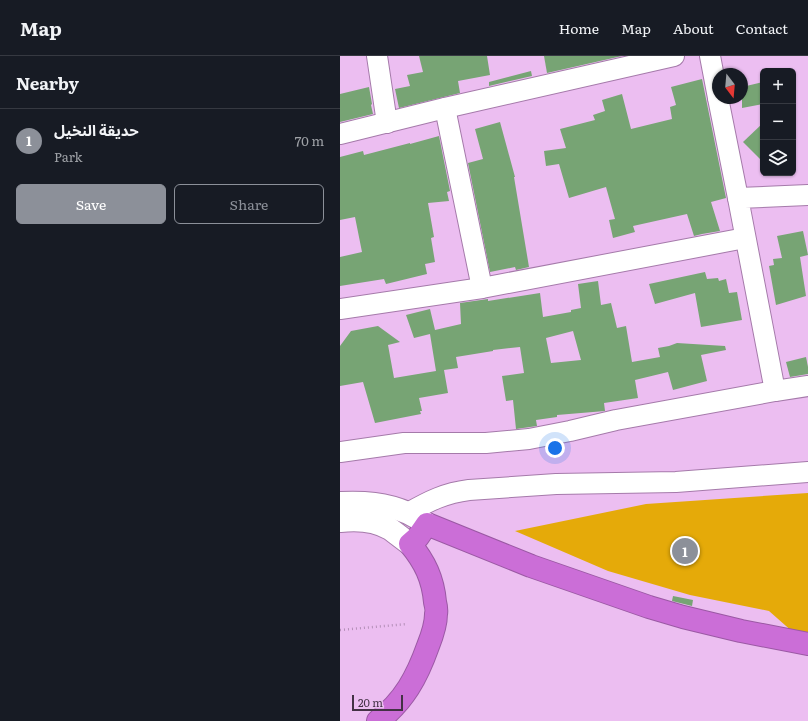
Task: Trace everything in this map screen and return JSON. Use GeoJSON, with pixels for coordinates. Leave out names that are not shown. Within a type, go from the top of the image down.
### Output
{"type":"FeatureCollection","features":[{"type":"Feature","properties":{"kind":"highway"},"geometry":{"type":"LineString","coordinates":[[378,721],[398,703],[409,688],[419,671],[435,627],[437,613],[434,592],[429,574],[410,544],[418,537],[418,518],[532,566],[649,607],[741,631],[808,644]]}},
{"type":"Feature","properties":{"kind":"main road"},"geometry":{"type":"LineString","coordinates":[[340,503],[363,502],[387,506],[418,518]]}},
{"type":"Feature","properties":{"kind":"main road"},"geometry":{"type":"LineString","coordinates":[[340,520],[355,519],[378,523],[389,528],[410,544]]}},
{"type":"Feature","properties":{"kind":"street"},"geometry":{"type":"LineString","coordinates":[[377,56],[387,123]]}},
{"type":"Feature","properties":{"kind":"street"},"geometry":{"type":"LineString","coordinates":[[710,56],[712,68]]}},
{"type":"Feature","properties":{"kind":"street"},"geometry":{"type":"LineString","coordinates":[[340,134],[663,57]]}},
{"type":"Feature","properties":{"kind":"street"},"geometry":{"type":"LineString","coordinates":[[719,104],[774,391]]}},
{"type":"Feature","properties":{"kind":"street"},"geometry":{"type":"LineString","coordinates":[[445,108],[482,288]]}},
{"type":"Feature","properties":{"kind":"street"},"geometry":{"type":"LineString","coordinates":[[738,198],[808,195]]}},
{"type":"Feature","properties":{"kind":"street"},"geometry":{"type":"LineString","coordinates":[[340,309],[482,288],[745,238]]}},
{"type":"Feature","properties":{"kind":"street"},"geometry":{"type":"LineString","coordinates":[[340,452],[404,443],[486,443],[529,439],[616,420],[808,386]]}},
{"type":"Feature","properties":{"kind":"street"},"geometry":{"type":"LineString","coordinates":[[418,518],[425,503],[441,496],[469,490],[556,484],[676,482],[808,472]]}},
{"type":"Feature","properties":{"kind":"path"},"geometry":{"type":"LineString","coordinates":[[340,630],[408,624]]}},
{"type":"Feature","properties":{"kind":"shaded area"},"geometry":{"type":"Polygon","coordinates":[[[808,493],[808,635],[794,633],[769,611],[690,595],[608,571],[515,531],[646,504],[808,493]]]}},
{"type":"Feature","properties":{"kind":"building"},"geometry":{"type":"Polygon","coordinates":[[[419,56],[487,56],[490,75],[458,81],[460,93],[399,108],[395,89],[410,86],[407,75],[423,72],[419,56]]]}},
{"type":"Feature","properties":{"kind":"building"},"geometry":{"type":"Polygon","coordinates":[[[544,56],[622,56],[547,73],[544,56]]]}},
{"type":"Feature","properties":{"kind":"building"},"geometry":{"type":"Polygon","coordinates":[[[531,71],[532,76],[489,86],[489,82],[531,71]]]}},
{"type":"Feature","properties":{"kind":"building"},"geometry":{"type":"Polygon","coordinates":[[[702,79],[726,198],[711,202],[720,231],[694,236],[687,214],[633,226],[635,232],[613,238],[609,220],[615,219],[606,187],[569,198],[559,164],[546,166],[544,151],[566,148],[560,129],[595,120],[593,115],[605,111],[602,100],[622,94],[631,129],[672,119],[670,107],[676,105],[671,87],[702,79]]]}},
{"type":"Feature","properties":{"kind":"building"},"geometry":{"type":"Polygon","coordinates":[[[760,83],[760,105],[742,108],[742,104],[748,104],[748,86],[760,83]]]}},
{"type":"Feature","properties":{"kind":"building"},"geometry":{"type":"Polygon","coordinates":[[[369,87],[373,114],[340,122],[340,94],[369,87]]]}},
{"type":"Feature","properties":{"kind":"building"},"geometry":{"type":"Polygon","coordinates":[[[500,122],[515,177],[529,267],[516,270],[515,267],[490,272],[468,163],[483,159],[475,129],[500,122]]]}},
{"type":"Feature","properties":{"kind":"building"},"geometry":{"type":"Polygon","coordinates":[[[760,126],[760,159],[743,142],[760,126]]]}},
{"type":"Feature","properties":{"kind":"building"},"geometry":{"type":"Polygon","coordinates":[[[439,136],[450,191],[447,192],[449,201],[428,203],[434,237],[431,238],[435,262],[425,264],[427,274],[386,284],[384,279],[340,286],[340,257],[362,252],[355,217],[340,220],[340,157],[363,151],[364,155],[439,136]]]}},
{"type":"Feature","properties":{"kind":"building"},"geometry":{"type":"Polygon","coordinates":[[[803,231],[808,255],[800,257],[806,296],[776,305],[769,266],[774,265],[773,259],[782,258],[777,236],[803,231]]]}},
{"type":"Feature","properties":{"kind":"building"},"geometry":{"type":"Polygon","coordinates":[[[705,272],[707,279],[718,278],[719,281],[726,279],[729,293],[737,292],[742,320],[701,327],[695,293],[655,304],[649,284],[705,272]]]}},
{"type":"Feature","properties":{"kind":"building"},"geometry":{"type":"Polygon","coordinates":[[[598,281],[601,305],[611,303],[617,328],[626,326],[632,362],[660,357],[658,348],[677,343],[725,346],[726,350],[701,355],[707,381],[673,390],[668,372],[635,380],[638,398],[604,403],[605,411],[557,415],[557,417],[536,420],[537,426],[516,429],[513,400],[506,401],[502,376],[524,373],[520,347],[493,350],[456,357],[458,368],[444,370],[448,393],[419,398],[422,411],[420,411],[421,414],[375,423],[363,382],[340,386],[340,346],[351,331],[378,326],[400,342],[388,345],[394,378],[436,371],[430,334],[414,338],[406,315],[430,309],[435,330],[461,324],[460,303],[488,299],[488,301],[540,293],[543,317],[571,312],[571,310],[581,308],[578,284],[598,281]],[[573,331],[546,338],[551,363],[581,360],[573,331]]]}},
{"type":"Feature","properties":{"kind":"building"},"geometry":{"type":"Polygon","coordinates":[[[806,357],[808,374],[790,377],[786,362],[806,357]]]}},
{"type":"Feature","properties":{"kind":"building"},"geometry":{"type":"Polygon","coordinates":[[[673,596],[693,600],[692,606],[672,601],[673,596]]]}},
{"type":"Feature","properties":{"kind":"place","name":"حديقة النخيل"},"geometry":{"type":"Point","coordinates":[685,551]}}]}
